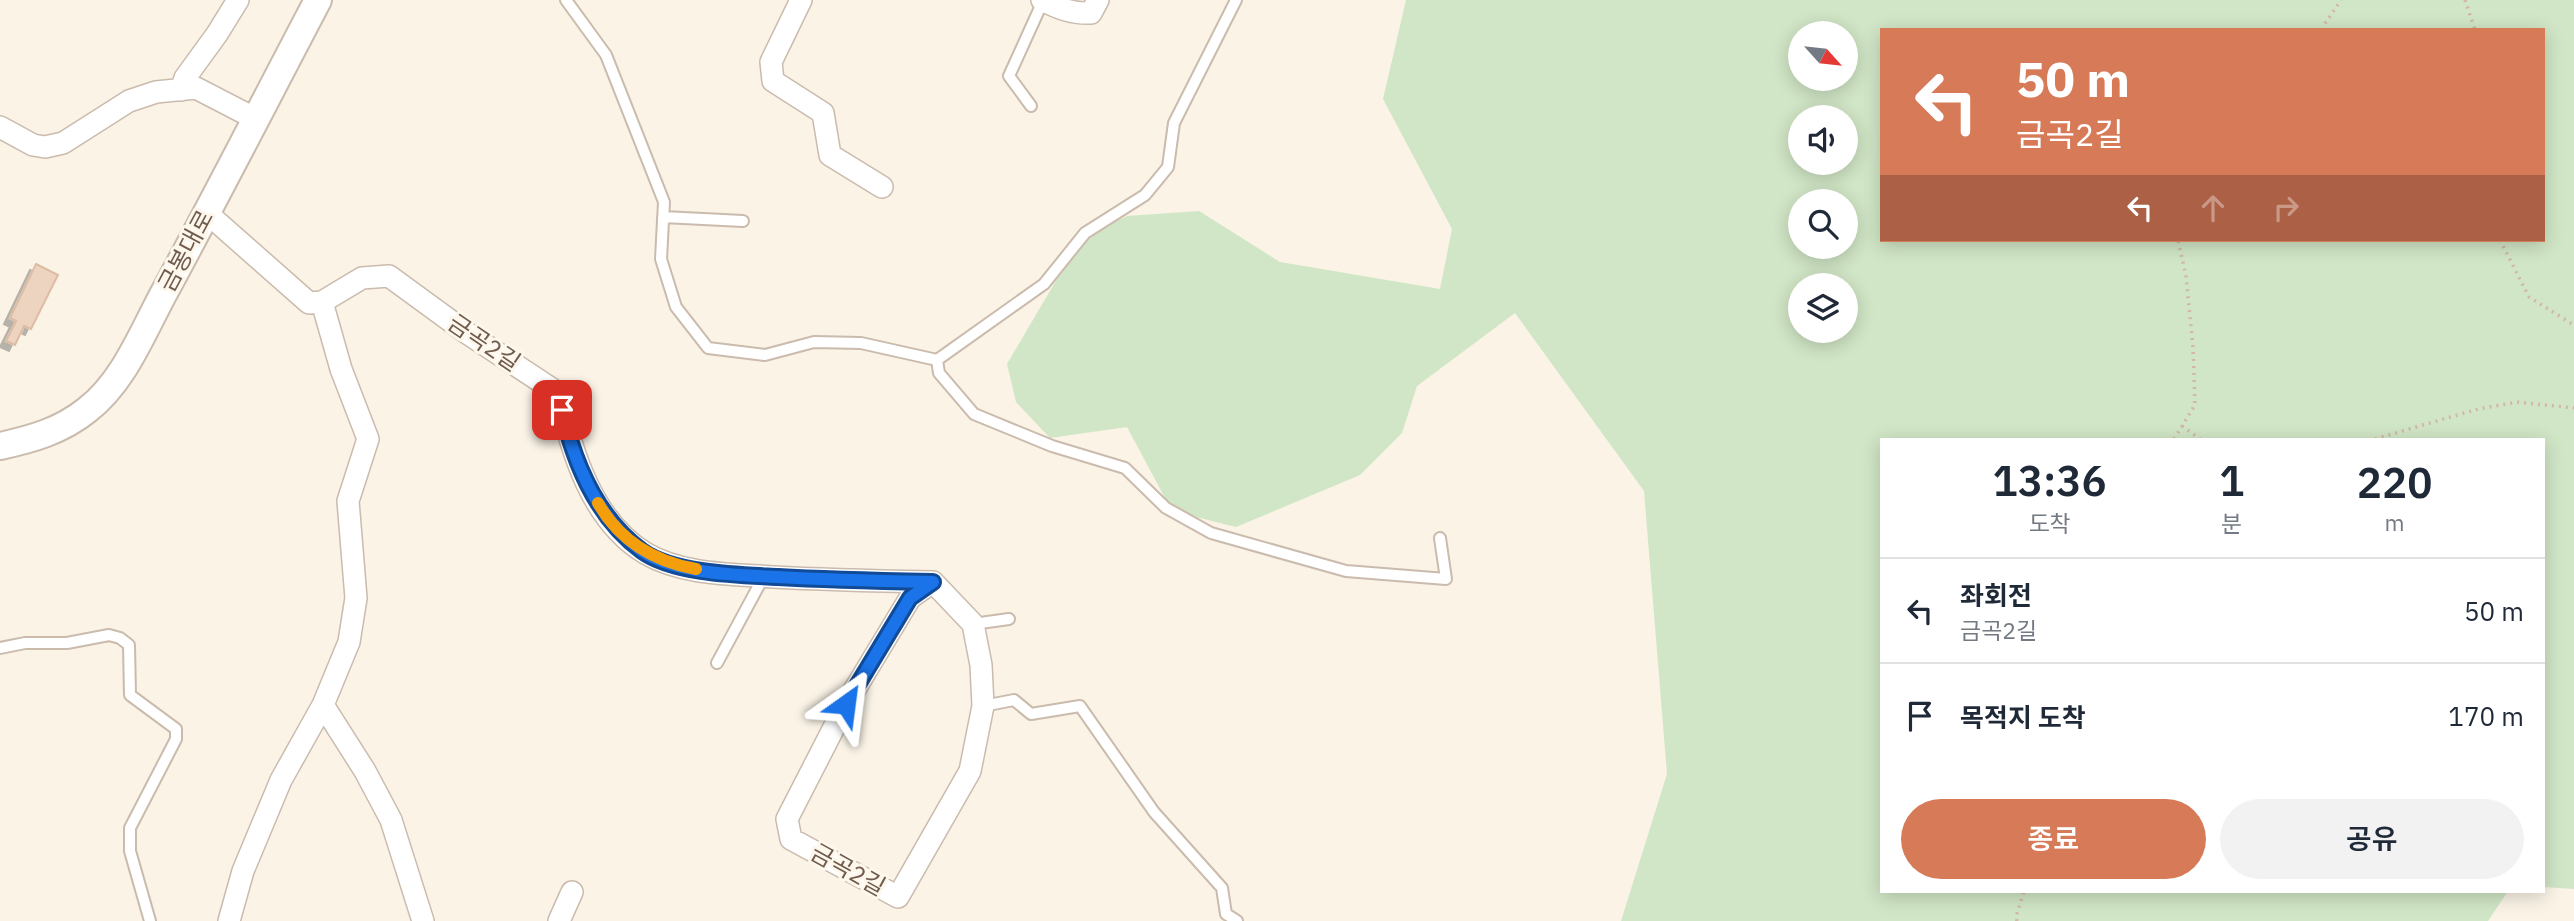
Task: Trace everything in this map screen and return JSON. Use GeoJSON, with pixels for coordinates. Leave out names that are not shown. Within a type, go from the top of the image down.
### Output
{"type":"FeatureCollection","features":[{"type":"Feature","properties":{"kind":"street"},"geometry":{"type":"LineString","coordinates":[[181,90],[185,78],[238,0]]}},
{"type":"Feature","properties":{"kind":"street","name":"금봉대로"},"geometry":{"type":"LineString","coordinates":[[0,446],[29,440],[60,429],[89,409],[118,377],[318,0]]}},
{"type":"Feature","properties":{"kind":"street"},"geometry":{"type":"LineString","coordinates":[[801,0],[771,62],[773,81],[823,113],[830,155],[881,187]]}},
{"type":"Feature","properties":{"kind":"street"},"geometry":{"type":"LineString","coordinates":[[1043,1],[1058,8],[1091,13],[1098,0]]}},
{"type":"Feature","properties":{"kind":"street"},"geometry":{"type":"LineString","coordinates":[[0,127],[33,145],[45,147],[63,143],[129,101],[156,92],[196,88],[256,119]]}},
{"type":"Feature","properties":{"kind":"street"},"geometry":{"type":"LineString","coordinates":[[207,213],[309,303],[322,302],[341,369],[368,439],[348,501],[356,598],[348,642],[323,705],[281,780],[243,870],[229,921]]}},
{"type":"Feature","properties":{"kind":"street","name":"금곡2길"},"geometry":{"type":"LineString","coordinates":[[322,302],[362,278],[389,276],[467,333],[558,393],[582,474],[602,510],[622,534],[645,553],[680,566],[715,572],[842,580],[933,582]]}},
{"type":"Feature","properties":{"kind":"street"},"geometry":{"type":"LineString","coordinates":[[933,582],[973,624]]}},
{"type":"Feature","properties":{"kind":"street","name":"금곡2길"},"geometry":{"type":"LineString","coordinates":[[933,582],[910,598],[846,704],[787,819],[792,839],[898,897],[970,771],[983,706],[981,665],[973,624]]}},
{"type":"Feature","properties":{"kind":"street"},"geometry":{"type":"LineString","coordinates":[[323,705],[365,771],[391,820],[423,921]]}},
{"type":"Feature","properties":{"kind":"street"},"geometry":{"type":"LineString","coordinates":[[559,921],[572,892]]}},
{"type":"Feature","properties":{"kind":"lane"},"geometry":{"type":"LineString","coordinates":[[566,0],[606,55],[664,202],[661,259],[676,307],[708,348],[765,355],[814,342],[861,343],[937,360],[1044,284],[1084,233],[1145,195],[1168,167],[1174,123],[1236,0]]}},
{"type":"Feature","properties":{"kind":"lane"},"geometry":{"type":"LineString","coordinates":[[1031,106],[1009,76],[1043,1]]}},
{"type":"Feature","properties":{"kind":"lane"},"geometry":{"type":"LineString","coordinates":[[663,217],[743,221]]}},
{"type":"Feature","properties":{"kind":"lane"},"geometry":{"type":"LineString","coordinates":[[937,360],[939,373],[974,414],[1052,446],[1125,468],[1167,508],[1211,533],[1346,571],[1446,579],[1440,538]]}},
{"type":"Feature","properties":{"kind":"lane"},"geometry":{"type":"LineString","coordinates":[[717,663],[764,576]]}},
{"type":"Feature","properties":{"kind":"lane"},"geometry":{"type":"LineString","coordinates":[[973,624],[1009,620]]}},
{"type":"Feature","properties":{"kind":"lane"},"geometry":{"type":"LineString","coordinates":[[0,649],[25,643],[67,643],[109,635],[120,638],[129,645],[130,695],[176,729],[176,739],[130,828],[130,851],[150,921]]}},
{"type":"Feature","properties":{"kind":"lane"},"geometry":{"type":"LineString","coordinates":[[983,706],[1014,700],[1031,714],[1080,706],[1154,812],[1222,888],[1226,914],[1237,921]]}},
{"type":"Feature","properties":{"kind":"path"},"geometry":{"type":"LineString","coordinates":[[2325,28],[2341,0]]}},
{"type":"Feature","properties":{"kind":"path"},"geometry":{"type":"LineString","coordinates":[[2465,0],[2474,28]]}},
{"type":"Feature","properties":{"kind":"path"},"geometry":{"type":"LineString","coordinates":[[2175,438],[2195,405],[2187,288],[2178,242]]}},
{"type":"Feature","properties":{"kind":"path"},"geometry":{"type":"LineString","coordinates":[[2501,242],[2529,297],[2574,325]]}},
{"type":"Feature","properties":{"kind":"path"},"geometry":{"type":"LineString","coordinates":[[2378,438],[2478,409],[2517,402],[2574,408]]}},
{"type":"Feature","properties":{"kind":"path"},"geometry":{"type":"LineString","coordinates":[[2182,426],[2199,438]]}},
{"type":"Feature","properties":{"kind":"path"},"geometry":{"type":"LineString","coordinates":[[2017,921],[2023,893]]}},
{"type":"Feature","properties":{"kind":"green space"},"geometry":{"type":"Polygon","coordinates":[[[1406,0],[2574,0],[2574,889],[2545,887],[2545,438],[1880,438],[1880,893],[2507,893],[2488,921],[1621,921],[1667,774],[1644,491],[1515,313],[1417,386],[1402,433],[1360,475],[1236,527],[1172,511],[1127,427],[1050,438],[1016,402],[1007,364],[1081,238],[1127,216],[1199,211],[1280,262],[1440,289],[1452,229],[1383,99],[1406,0]]]}},
{"type":"Feature","properties":{"kind":"building"},"geometry":{"type":"Polygon","coordinates":[[[36,264],[58,275],[31,329],[24,326],[15,345],[6,341],[16,321],[10,318],[36,264]]]}},
{"type":"Feature","properties":{"kind":"slow traffic"},"geometry":{"type":"LineString","coordinates":[[598,503],[622,534],[645,553],[696,569]]}},
{"type":"Feature","properties":{"kind":"route"},"geometry":{"type":"LineString","coordinates":[[562,410],[582,474],[602,510],[622,534],[645,553],[680,566],[715,572],[842,580],[933,582],[910,598],[846,704]]}}]}
